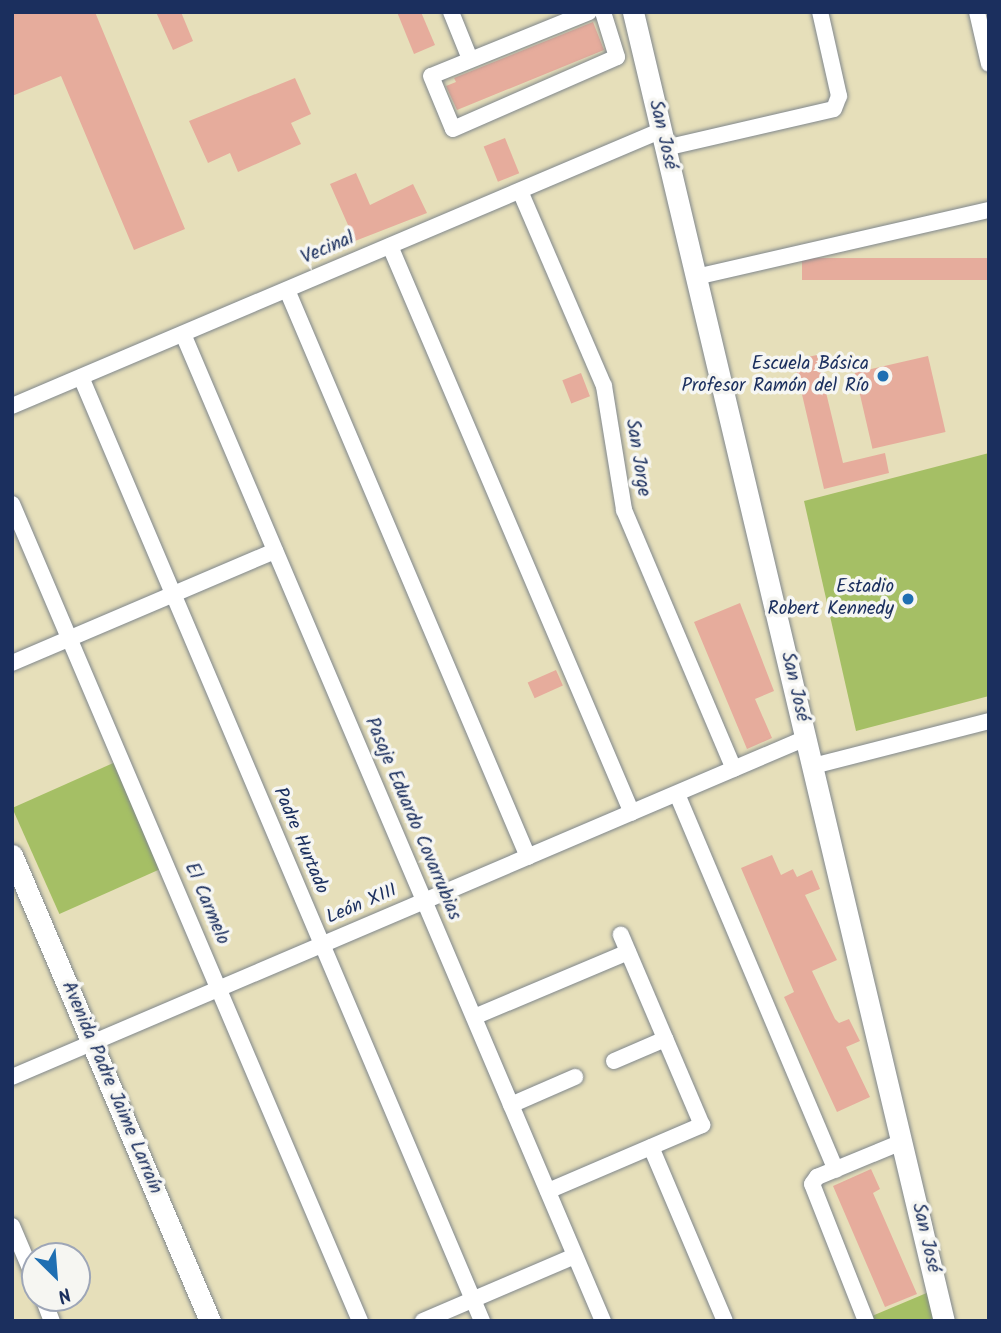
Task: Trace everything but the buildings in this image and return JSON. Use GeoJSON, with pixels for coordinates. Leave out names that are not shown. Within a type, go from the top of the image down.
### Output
{"type":"FeatureCollection","features":[{"type":"Feature","properties":{"kind":"street"},"geometry":{"type":"LineString","coordinates":[[451,12],[470,59]]}},
{"type":"Feature","properties":{"kind":"street"},"geometry":{"type":"LineString","coordinates":[[589,12],[564,17],[431,76],[453,129],[617,57],[603,12]]}},
{"type":"Feature","properties":{"kind":"street","name":"San José"},"geometry":{"type":"LineString","coordinates":[[633,12],[944,1321]]}},
{"type":"Feature","properties":{"kind":"street","name":"Vecinal"},"geometry":{"type":"LineString","coordinates":[[12,406],[520,191],[663,139],[834,109],[839,96],[820,12]]}},
{"type":"Feature","properties":{"kind":"street"},"geometry":{"type":"LineString","coordinates":[[977,12],[989,64]]}},
{"type":"Feature","properties":{"kind":"street","name":"San Jorge"},"geometry":{"type":"LineString","coordinates":[[520,191],[604,386],[624,510],[734,769]]}},
{"type":"Feature","properties":{"kind":"street"},"geometry":{"type":"LineString","coordinates":[[696,277],[989,210]]}},
{"type":"Feature","properties":{"kind":"street"},"geometry":{"type":"LineString","coordinates":[[390,246],[632,813]]}},
{"type":"Feature","properties":{"kind":"street"},"geometry":{"type":"LineString","coordinates":[[287,290],[528,857]]}},
{"type":"Feature","properties":{"kind":"street","name":"Pasaje Eduardo Covarrubias"},"geometry":{"type":"LineString","coordinates":[[183,334],[603,1321]]}},
{"type":"Feature","properties":{"kind":"street","name":"Padre Hurtado"},"geometry":{"type":"LineString","coordinates":[[81,377],[482,1321]]}},
{"type":"Feature","properties":{"kind":"street","name":"El Carmelo"},"geometry":{"type":"LineString","coordinates":[[12,504],[360,1321]]}},
{"type":"Feature","properties":{"kind":"street"},"geometry":{"type":"LineString","coordinates":[[12,663],[275,551]]}},
{"type":"Feature","properties":{"kind":"street"},"geometry":{"type":"LineString","coordinates":[[813,766],[989,721]]}},
{"type":"Feature","properties":{"kind":"street","name":"León XIII"},"geometry":{"type":"LineString","coordinates":[[12,1077],[806,738]]}},
{"type":"Feature","properties":{"kind":"street"},"geometry":{"type":"LineString","coordinates":[[677,794],[836,1170]]}},
{"type":"Feature","properties":{"kind":"street","name":"Avenida Padre Jaime Larraín"},"geometry":{"type":"LineString","coordinates":[[12,855],[210,1321]]}},
{"type":"Feature","properties":{"kind":"street"},"geometry":{"type":"LineString","coordinates":[[548,1191],[702,1125],[621,935]]}},
{"type":"Feature","properties":{"kind":"street"},"geometry":{"type":"LineString","coordinates":[[474,1017],[628,952]]}},
{"type":"Feature","properties":{"kind":"street"},"geometry":{"type":"LineString","coordinates":[[614,1061],[665,1039]]}},
{"type":"Feature","properties":{"kind":"street"},"geometry":{"type":"LineString","coordinates":[[511,1105],[575,1077]]}},
{"type":"Feature","properties":{"kind":"street"},"geometry":{"type":"LineString","coordinates":[[866,1321],[811,1189],[817,1177],[902,1142]]}},
{"type":"Feature","properties":{"kind":"street"},"geometry":{"type":"LineString","coordinates":[[651,1147],[725,1321]]}},
{"type":"Feature","properties":{"kind":"street"},"geometry":{"type":"LineString","coordinates":[[12,1226],[21,1247]]}},
{"type":"Feature","properties":{"kind":"street"},"geometry":{"type":"LineString","coordinates":[[423,1321],[575,1256]]}},
{"type":"Feature","properties":{"kind":"green space","name":"Estadio Robert Kennedy"},"geometry":{"type":"Polygon","coordinates":[[[989,453],[989,696],[856,731],[804,501],[989,453]]]}},
{"type":"Feature","properties":{"kind":"green space"},"geometry":{"type":"Polygon","coordinates":[[[120,760],[167,866],[59,914],[12,808],[120,760]]]}},
{"type":"Feature","properties":{"kind":"green space"},"geometry":{"type":"Polygon","coordinates":[[[929,1292],[936,1321],[874,1321],[872,1316],[929,1292]]]}},
{"type":"Feature","properties":{"kind":"place","name":"Escuela Básica Profesor Ramón del Río"},"geometry":{"type":"Point","coordinates":[883,376]}},
{"type":"Feature","properties":{"kind":"place","name":"Estadio Robert Kennedy"},"geometry":{"type":"Point","coordinates":[908,599]}}]}
